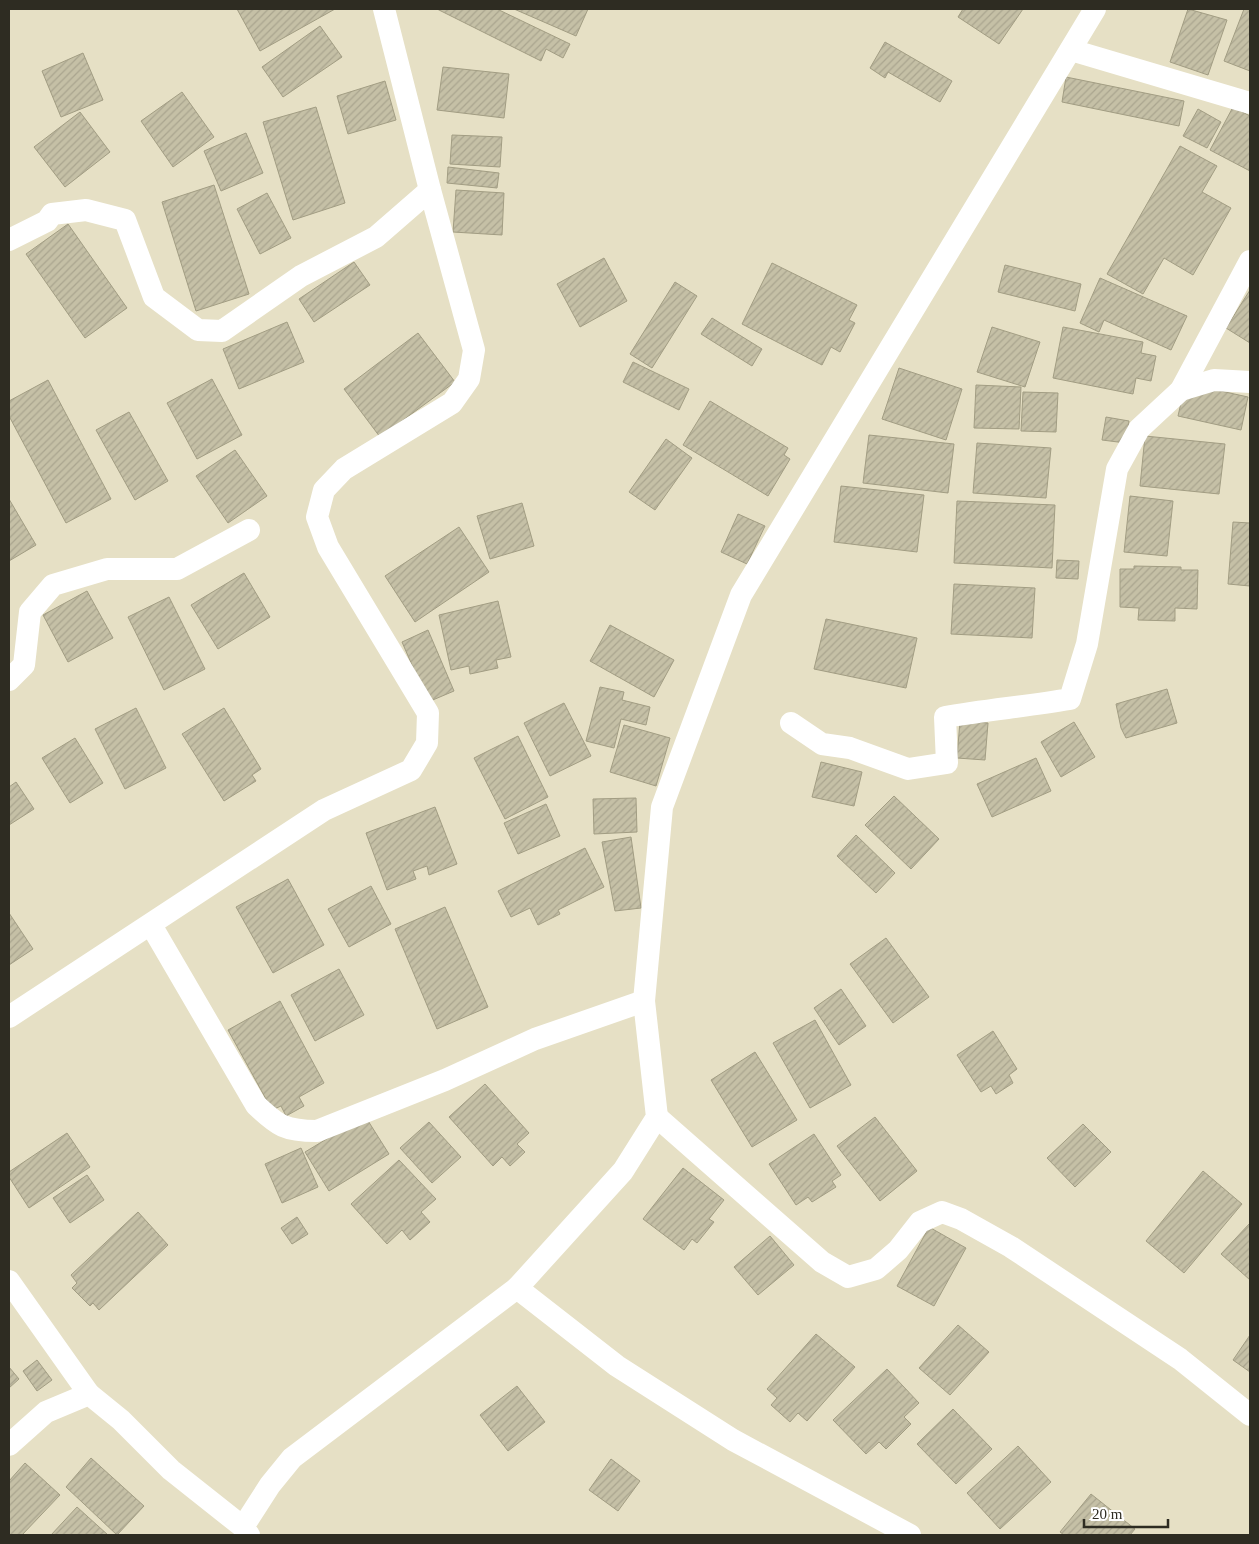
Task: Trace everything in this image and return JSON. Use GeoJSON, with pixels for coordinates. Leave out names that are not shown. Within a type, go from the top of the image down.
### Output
{"type":"FeatureCollection","features":[{"type":"Feature","properties":{"kind":"street"},"geometry":{"type":"LineString","coordinates":[[9,1018],[324,810],[411,770],[427,743],[428,713],[328,547],[317,517],[324,490],[344,469],[452,403],[469,379],[474,350],[430,190],[384,9]]}},
{"type":"Feature","properties":{"kind":"street"},"geometry":{"type":"LineString","coordinates":[[9,1282],[89,1394],[121,1420],[171,1470],[246,1531],[270,1485],[292,1458],[517,1288],[623,1171],[657,1117],[644,1001],[662,807],[741,594],[1096,9]]}},
{"type":"Feature","properties":{"kind":"street"},"geometry":{"type":"LineString","coordinates":[[1071,50],[1250,103]]}},
{"type":"Feature","properties":{"kind":"street"},"geometry":{"type":"LineString","coordinates":[[9,240],[47,221],[52,214],[86,210],[125,220],[154,297],[198,330],[222,331],[301,276],[376,237],[430,190]]}},
{"type":"Feature","properties":{"kind":"street"},"geometry":{"type":"LineString","coordinates":[[792,723],[822,744],[850,748],[908,769],[948,763],[945,717],[983,711],[1010,710],[1070,699],[1087,644],[1117,469],[1139,429],[1181,390],[1250,262]]}},
{"type":"Feature","properties":{"kind":"street"},"geometry":{"type":"LineString","coordinates":[[1181,390],[1214,380],[1250,382]]}},
{"type":"Feature","properties":{"kind":"street"},"geometry":{"type":"LineString","coordinates":[[9,680],[24,665],[30,612],[52,585],[107,569],[177,569],[249,530]]}},
{"type":"Feature","properties":{"kind":"street"},"geometry":{"type":"LineString","coordinates":[[151,925],[256,1104],[277,1124],[299,1131],[317,1130],[445,1080],[534,1039],[644,1001]]}},
{"type":"Feature","properties":{"kind":"street"},"geometry":{"type":"LineString","coordinates":[[657,1117],[822,1262],[848,1277],[876,1269],[898,1250],[920,1222],[942,1212],[961,1220],[1027,1258],[1180,1359],[1250,1415]]}},
{"type":"Feature","properties":{"kind":"street"},"geometry":{"type":"LineString","coordinates":[[517,1288],[616,1366],[725,1435],[910,1535]]}},
{"type":"Feature","properties":{"kind":"street"},"geometry":{"type":"LineString","coordinates":[[9,1444],[46,1412],[89,1394]]}},
{"type":"Feature","properties":{"kind":"building"},"geometry":{"type":"Polygon","coordinates":[[[237,9],[335,9],[260,51],[237,9]]]}},
{"type":"Feature","properties":{"kind":"building"},"geometry":{"type":"Polygon","coordinates":[[[437,9],[497,9],[570,44],[563,58],[546,49],[541,61],[437,9]]]}},
{"type":"Feature","properties":{"kind":"building"},"geometry":{"type":"Polygon","coordinates":[[[514,9],[588,9],[576,36],[514,9]]]}},
{"type":"Feature","properties":{"kind":"building"},"geometry":{"type":"Polygon","coordinates":[[[963,9],[1023,9],[999,44],[958,17],[963,9]]]}},
{"type":"Feature","properties":{"kind":"building"},"geometry":{"type":"Polygon","coordinates":[[[1188,9],[1227,20],[1208,75],[1170,62],[1188,9]]]}},
{"type":"Feature","properties":{"kind":"building"},"geometry":{"type":"Polygon","coordinates":[[[1244,9],[1250,9],[1250,71],[1224,61],[1244,9]]]}},
{"type":"Feature","properties":{"kind":"building"},"geometry":{"type":"Polygon","coordinates":[[[320,26],[342,57],[283,97],[262,67],[320,26]]]}},
{"type":"Feature","properties":{"kind":"building"},"geometry":{"type":"Polygon","coordinates":[[[885,42],[952,81],[940,102],[888,72],[885,78],[870,68],[885,42]]]}},
{"type":"Feature","properties":{"kind":"building"},"geometry":{"type":"Polygon","coordinates":[[[83,53],[103,100],[61,117],[42,71],[83,53]]]}},
{"type":"Feature","properties":{"kind":"building"},"geometry":{"type":"Polygon","coordinates":[[[443,67],[509,74],[504,118],[437,110],[443,67]]]}},
{"type":"Feature","properties":{"kind":"building"},"geometry":{"type":"Polygon","coordinates":[[[1066,77],[1184,101],[1179,126],[1062,102],[1066,77]]]}},
{"type":"Feature","properties":{"kind":"building"},"geometry":{"type":"Polygon","coordinates":[[[385,81],[396,120],[348,134],[337,96],[385,81]]]}},
{"type":"Feature","properties":{"kind":"building"},"geometry":{"type":"Polygon","coordinates":[[[182,92],[214,137],[173,167],[141,121],[182,92]]]}},
{"type":"Feature","properties":{"kind":"building"},"geometry":{"type":"Polygon","coordinates":[[[316,107],[345,203],[293,220],[263,122],[316,107]]]}},
{"type":"Feature","properties":{"kind":"building"},"geometry":{"type":"Polygon","coordinates":[[[1233,107],[1250,116],[1250,171],[1210,150],[1233,107]]]}},
{"type":"Feature","properties":{"kind":"building"},"geometry":{"type":"Polygon","coordinates":[[[1198,109],[1221,122],[1207,148],[1183,136],[1198,109]]]}},
{"type":"Feature","properties":{"kind":"building"},"geometry":{"type":"Polygon","coordinates":[[[80,112],[110,152],[65,187],[34,147],[80,112]]]}},
{"type":"Feature","properties":{"kind":"building"},"geometry":{"type":"Polygon","coordinates":[[[246,133],[263,173],[221,191],[204,151],[246,133]]]}},
{"type":"Feature","properties":{"kind":"building"},"geometry":{"type":"Polygon","coordinates":[[[452,135],[502,137],[500,167],[450,164],[452,135]]]}},
{"type":"Feature","properties":{"kind":"building"},"geometry":{"type":"Polygon","coordinates":[[[1180,146],[1217,166],[1202,192],[1231,208],[1193,275],[1164,258],[1143,294],[1107,274],[1180,146]]]}},
{"type":"Feature","properties":{"kind":"building"},"geometry":{"type":"Polygon","coordinates":[[[448,167],[499,173],[497,188],[447,183],[448,167]]]}},
{"type":"Feature","properties":{"kind":"building"},"geometry":{"type":"Polygon","coordinates":[[[214,185],[249,294],[196,311],[162,202],[214,185]]]}},
{"type":"Feature","properties":{"kind":"building"},"geometry":{"type":"Polygon","coordinates":[[[456,190],[504,193],[502,235],[453,232],[456,190]]]}},
{"type":"Feature","properties":{"kind":"building"},"geometry":{"type":"Polygon","coordinates":[[[267,193],[291,238],[260,254],[237,209],[267,193]]]}},
{"type":"Feature","properties":{"kind":"building"},"geometry":{"type":"Polygon","coordinates":[[[68,224],[127,308],[85,338],[26,254],[68,224]]]}},
{"type":"Feature","properties":{"kind":"building"},"geometry":{"type":"Polygon","coordinates":[[[604,258],[627,301],[580,327],[557,284],[604,258]]]}},
{"type":"Feature","properties":{"kind":"building"},"geometry":{"type":"Polygon","coordinates":[[[354,262],[370,285],[314,322],[299,299],[354,262]]]}},
{"type":"Feature","properties":{"kind":"building"},"geometry":{"type":"Polygon","coordinates":[[[772,263],[857,305],[849,320],[855,323],[840,352],[831,347],[822,365],[742,324],[772,263]]]}},
{"type":"Feature","properties":{"kind":"building"},"geometry":{"type":"Polygon","coordinates":[[[1005,265],[1081,284],[1075,311],[998,292],[1005,265]]]}},
{"type":"Feature","properties":{"kind":"building"},"geometry":{"type":"Polygon","coordinates":[[[1100,278],[1187,316],[1171,350],[1104,320],[1099,332],[1080,323],[1100,278]]]}},
{"type":"Feature","properties":{"kind":"building"},"geometry":{"type":"Polygon","coordinates":[[[675,282],[697,296],[652,368],[630,354],[675,282]]]}},
{"type":"Feature","properties":{"kind":"building"},"geometry":{"type":"Polygon","coordinates":[[[1250,290],[1250,343],[1226,328],[1250,290]]]}},
{"type":"Feature","properties":{"kind":"building"},"geometry":{"type":"Polygon","coordinates":[[[712,318],[762,349],[752,366],[701,334],[712,318]]]}},
{"type":"Feature","properties":{"kind":"building"},"geometry":{"type":"Polygon","coordinates":[[[287,322],[304,362],[239,389],[223,349],[287,322]]]}},
{"type":"Feature","properties":{"kind":"building"},"geometry":{"type":"Polygon","coordinates":[[[992,327],[1040,342],[1025,387],[977,372],[992,327]]]}},
{"type":"Feature","properties":{"kind":"building"},"geometry":{"type":"Polygon","coordinates":[[[1063,327],[1143,342],[1141,353],[1156,356],[1151,381],[1136,378],[1133,394],[1053,378],[1063,327]]]}},
{"type":"Feature","properties":{"kind":"building"},"geometry":{"type":"Polygon","coordinates":[[[418,333],[455,382],[380,437],[344,389],[418,333]]]}},
{"type":"Feature","properties":{"kind":"building"},"geometry":{"type":"Polygon","coordinates":[[[633,362],[689,389],[679,410],[623,382],[633,362]]]}},
{"type":"Feature","properties":{"kind":"building"},"geometry":{"type":"Polygon","coordinates":[[[899,368],[962,389],[946,440],[882,419],[899,368]]]}},
{"type":"Feature","properties":{"kind":"building"},"geometry":{"type":"Polygon","coordinates":[[[212,379],[242,435],[197,459],[167,403],[212,379]]]}},
{"type":"Feature","properties":{"kind":"building"},"geometry":{"type":"Polygon","coordinates":[[[48,380],[111,499],[66,523],[9,416],[9,401],[48,380]]]}},
{"type":"Feature","properties":{"kind":"building"},"geometry":{"type":"Polygon","coordinates":[[[976,385],[1021,387],[1019,429],[974,428],[976,385]]]}},
{"type":"Feature","properties":{"kind":"building"},"geometry":{"type":"Polygon","coordinates":[[[1198,386],[1248,397],[1241,430],[1178,416],[1183,394],[1198,386]]]}},
{"type":"Feature","properties":{"kind":"building"},"geometry":{"type":"Polygon","coordinates":[[[1023,392],[1058,393],[1056,432],[1021,431],[1023,392]]]}},
{"type":"Feature","properties":{"kind":"building"},"geometry":{"type":"Polygon","coordinates":[[[710,401],[788,448],[784,455],[790,459],[768,496],[683,445],[710,401]]]}},
{"type":"Feature","properties":{"kind":"building"},"geometry":{"type":"Polygon","coordinates":[[[129,412],[168,481],[135,500],[96,430],[129,412]]]}},
{"type":"Feature","properties":{"kind":"building"},"geometry":{"type":"Polygon","coordinates":[[[1106,417],[1129,421],[1126,443],[1102,440],[1106,417]]]}},
{"type":"Feature","properties":{"kind":"building"},"geometry":{"type":"Polygon","coordinates":[[[869,435],[954,444],[948,493],[863,483],[869,435]]]}},
{"type":"Feature","properties":{"kind":"building"},"geometry":{"type":"Polygon","coordinates":[[[1145,436],[1225,444],[1219,494],[1140,486],[1145,436]]]}},
{"type":"Feature","properties":{"kind":"building"},"geometry":{"type":"Polygon","coordinates":[[[666,439],[692,458],[655,510],[629,492],[666,439]]]}},
{"type":"Feature","properties":{"kind":"building"},"geometry":{"type":"Polygon","coordinates":[[[977,443],[1051,448],[1046,498],[973,493],[977,443]]]}},
{"type":"Feature","properties":{"kind":"building"},"geometry":{"type":"Polygon","coordinates":[[[235,450],[267,496],[228,523],[196,476],[235,450]]]}},
{"type":"Feature","properties":{"kind":"building"},"geometry":{"type":"Polygon","coordinates":[[[841,486],[924,495],[917,552],[834,542],[841,486]]]}},
{"type":"Feature","properties":{"kind":"building"},"geometry":{"type":"Polygon","coordinates":[[[1130,496],[1173,501],[1167,556],[1124,552],[1130,496]]]}},
{"type":"Feature","properties":{"kind":"building"},"geometry":{"type":"Polygon","coordinates":[[[9,499],[36,545],[9,561],[9,499]]]}},
{"type":"Feature","properties":{"kind":"building"},"geometry":{"type":"Polygon","coordinates":[[[957,501],[1055,505],[1052,568],[954,563],[957,501]]]}},
{"type":"Feature","properties":{"kind":"building"},"geometry":{"type":"Polygon","coordinates":[[[522,503],[534,546],[490,559],[477,516],[522,503]]]}},
{"type":"Feature","properties":{"kind":"building"},"geometry":{"type":"Polygon","coordinates":[[[738,514],[765,526],[747,564],[721,552],[738,514]]]}},
{"type":"Feature","properties":{"kind":"building"},"geometry":{"type":"Polygon","coordinates":[[[1233,522],[1250,523],[1250,586],[1228,584],[1233,522]]]}},
{"type":"Feature","properties":{"kind":"building"},"geometry":{"type":"Polygon","coordinates":[[[459,527],[489,572],[415,622],[385,576],[459,527]]]}},
{"type":"Feature","properties":{"kind":"building"},"geometry":{"type":"Polygon","coordinates":[[[1057,560],[1079,561],[1078,579],[1056,578],[1057,560]]]}},
{"type":"Feature","properties":{"kind":"building"},"geometry":{"type":"Polygon","coordinates":[[[1134,566],[1181,567],[1181,570],[1198,570],[1197,609],[1175,608],[1175,621],[1138,620],[1139,608],[1120,607],[1120,569],[1134,569],[1134,566]]]}},
{"type":"Feature","properties":{"kind":"building"},"geometry":{"type":"Polygon","coordinates":[[[244,573],[270,617],[218,649],[191,605],[244,573]]]}},
{"type":"Feature","properties":{"kind":"building"},"geometry":{"type":"Polygon","coordinates":[[[954,584],[1035,588],[1032,638],[951,634],[954,584]]]}},
{"type":"Feature","properties":{"kind":"building"},"geometry":{"type":"Polygon","coordinates":[[[87,591],[113,638],[68,662],[43,615],[87,591]]]}},
{"type":"Feature","properties":{"kind":"building"},"geometry":{"type":"Polygon","coordinates":[[[169,597],[205,669],[164,690],[128,617],[169,597]]]}},
{"type":"Feature","properties":{"kind":"building"},"geometry":{"type":"Polygon","coordinates":[[[498,601],[511,657],[496,660],[498,668],[470,674],[469,666],[451,670],[439,615],[498,601]]]}},
{"type":"Feature","properties":{"kind":"building"},"geometry":{"type":"Polygon","coordinates":[[[826,619],[917,638],[906,688],[814,669],[826,619]]]}},
{"type":"Feature","properties":{"kind":"building"},"geometry":{"type":"Polygon","coordinates":[[[610,625],[674,660],[654,697],[590,661],[610,625]]]}},
{"type":"Feature","properties":{"kind":"building"},"geometry":{"type":"Polygon","coordinates":[[[428,630],[454,691],[428,702],[402,642],[428,630]]]}},
{"type":"Feature","properties":{"kind":"building"},"geometry":{"type":"Polygon","coordinates":[[[600,687],[624,692],[622,700],[650,707],[646,725],[621,719],[614,748],[586,741],[600,687]]]}},
{"type":"Feature","properties":{"kind":"building"},"geometry":{"type":"Polygon","coordinates":[[[1167,689],[1177,723],[1126,738],[1121,728],[1116,704],[1167,689]]]}},
{"type":"Feature","properties":{"kind":"building"},"geometry":{"type":"Polygon","coordinates":[[[564,703],[591,756],[550,776],[524,723],[564,703]]]}},
{"type":"Feature","properties":{"kind":"building"},"geometry":{"type":"Polygon","coordinates":[[[136,708],[166,768],[125,789],[95,729],[136,708]]]}},
{"type":"Feature","properties":{"kind":"building"},"geometry":{"type":"Polygon","coordinates":[[[224,708],[261,769],[252,775],[256,781],[224,801],[182,734],[224,708]]]}},
{"type":"Feature","properties":{"kind":"building"},"geometry":{"type":"Polygon","coordinates":[[[960,721],[988,723],[985,760],[957,758],[960,721]]]}},
{"type":"Feature","properties":{"kind":"building"},"geometry":{"type":"Polygon","coordinates":[[[1074,722],[1095,757],[1061,777],[1041,742],[1074,722]]]}},
{"type":"Feature","properties":{"kind":"building"},"geometry":{"type":"Polygon","coordinates":[[[624,725],[670,738],[656,786],[610,772],[624,725]]]}},
{"type":"Feature","properties":{"kind":"building"},"geometry":{"type":"Polygon","coordinates":[[[518,736],[548,797],[505,819],[474,758],[518,736]]]}},
{"type":"Feature","properties":{"kind":"building"},"geometry":{"type":"Polygon","coordinates":[[[75,738],[103,783],[70,803],[42,758],[75,738]]]}},
{"type":"Feature","properties":{"kind":"building"},"geometry":{"type":"Polygon","coordinates":[[[1036,758],[1051,791],[992,817],[977,784],[1036,758]]]}},
{"type":"Feature","properties":{"kind":"building"},"geometry":{"type":"Polygon","coordinates":[[[821,762],[862,772],[854,806],[812,797],[821,762]]]}},
{"type":"Feature","properties":{"kind":"building"},"geometry":{"type":"Polygon","coordinates":[[[16,782],[34,809],[9,825],[9,787],[16,782]]]}},
{"type":"Feature","properties":{"kind":"building"},"geometry":{"type":"Polygon","coordinates":[[[894,796],[939,839],[911,869],[865,825],[894,796]]]}},
{"type":"Feature","properties":{"kind":"building"},"geometry":{"type":"Polygon","coordinates":[[[636,798],[637,832],[594,834],[593,799],[636,798]]]}},
{"type":"Feature","properties":{"kind":"building"},"geometry":{"type":"Polygon","coordinates":[[[546,804],[560,836],[518,854],[504,823],[546,804]]]}},
{"type":"Feature","properties":{"kind":"building"},"geometry":{"type":"Polygon","coordinates":[[[435,807],[457,864],[429,875],[427,866],[413,871],[416,879],[387,890],[366,833],[435,807]]]}},
{"type":"Feature","properties":{"kind":"building"},"geometry":{"type":"Polygon","coordinates":[[[856,835],[895,873],[876,893],[837,856],[856,835]]]}},
{"type":"Feature","properties":{"kind":"building"},"geometry":{"type":"Polygon","coordinates":[[[631,837],[641,908],[615,911],[602,842],[631,837]]]}},
{"type":"Feature","properties":{"kind":"building"},"geometry":{"type":"Polygon","coordinates":[[[585,848],[604,887],[558,910],[560,914],[538,925],[530,908],[511,917],[498,891],[585,848]]]}},
{"type":"Feature","properties":{"kind":"building"},"geometry":{"type":"Polygon","coordinates":[[[288,879],[324,945],[273,973],[236,907],[288,879]]]}},
{"type":"Feature","properties":{"kind":"building"},"geometry":{"type":"Polygon","coordinates":[[[371,886],[391,924],[349,947],[328,909],[371,886]]]}},
{"type":"Feature","properties":{"kind":"building"},"geometry":{"type":"Polygon","coordinates":[[[445,907],[488,1007],[437,1029],[395,929],[445,907]]]}},
{"type":"Feature","properties":{"kind":"building"},"geometry":{"type":"Polygon","coordinates":[[[9,913],[33,949],[9,965],[9,913]]]}},
{"type":"Feature","properties":{"kind":"building"},"geometry":{"type":"Polygon","coordinates":[[[886,938],[929,997],[893,1023],[850,964],[886,938]]]}},
{"type":"Feature","properties":{"kind":"building"},"geometry":{"type":"Polygon","coordinates":[[[339,969],[364,1015],[315,1041],[291,995],[339,969]]]}},
{"type":"Feature","properties":{"kind":"building"},"geometry":{"type":"Polygon","coordinates":[[[841,989],[866,1026],[839,1045],[814,1008],[841,989]]]}},
{"type":"Feature","properties":{"kind":"building"},"geometry":{"type":"Polygon","coordinates":[[[280,1001],[324,1083],[299,1097],[304,1106],[286,1116],[281,1106],[272,1110],[228,1030],[280,1001]]]}},
{"type":"Feature","properties":{"kind":"building"},"geometry":{"type":"Polygon","coordinates":[[[815,1020],[851,1085],[810,1108],[773,1043],[815,1020]]]}},
{"type":"Feature","properties":{"kind":"building"},"geometry":{"type":"Polygon","coordinates":[[[993,1031],[1017,1069],[1009,1075],[1013,1083],[996,1094],[991,1086],[981,1092],[957,1055],[993,1031]]]}},
{"type":"Feature","properties":{"kind":"building"},"geometry":{"type":"Polygon","coordinates":[[[755,1052],[797,1120],[752,1147],[711,1080],[755,1052]]]}},
{"type":"Feature","properties":{"kind":"building"},"geometry":{"type":"Polygon","coordinates":[[[485,1084],[529,1133],[517,1144],[525,1152],[510,1166],[502,1157],[493,1166],[449,1117],[485,1084]]]}},
{"type":"Feature","properties":{"kind":"building"},"geometry":{"type":"Polygon","coordinates":[[[365,1116],[389,1154],[329,1191],[305,1152],[365,1116]]]}},
{"type":"Feature","properties":{"kind":"building"},"geometry":{"type":"Polygon","coordinates":[[[875,1117],[917,1171],[880,1201],[837,1146],[875,1117]]]}},
{"type":"Feature","properties":{"kind":"building"},"geometry":{"type":"Polygon","coordinates":[[[429,1122],[461,1157],[432,1183],[400,1148],[429,1122]]]}},
{"type":"Feature","properties":{"kind":"building"},"geometry":{"type":"Polygon","coordinates":[[[1083,1124],[1111,1152],[1075,1187],[1047,1158],[1083,1124]]]}},
{"type":"Feature","properties":{"kind":"building"},"geometry":{"type":"Polygon","coordinates":[[[67,1133],[90,1167],[29,1208],[9,1177],[9,1172],[67,1133]]]}},
{"type":"Feature","properties":{"kind":"building"},"geometry":{"type":"Polygon","coordinates":[[[814,1134],[841,1175],[832,1181],[836,1187],[812,1202],[808,1197],[796,1205],[769,1164],[814,1134]]]}},
{"type":"Feature","properties":{"kind":"building"},"geometry":{"type":"Polygon","coordinates":[[[301,1148],[318,1187],[282,1203],[265,1164],[301,1148]]]}},
{"type":"Feature","properties":{"kind":"building"},"geometry":{"type":"Polygon","coordinates":[[[399,1160],[436,1199],[421,1212],[430,1222],[410,1240],[402,1230],[387,1244],[351,1204],[399,1160]]]}},
{"type":"Feature","properties":{"kind":"building"},"geometry":{"type":"Polygon","coordinates":[[[683,1168],[724,1200],[709,1219],[714,1222],[697,1243],[692,1239],[684,1250],[643,1219],[683,1168]]]}},
{"type":"Feature","properties":{"kind":"building"},"geometry":{"type":"Polygon","coordinates":[[[1203,1171],[1242,1204],[1184,1273],[1146,1241],[1203,1171]]]}},
{"type":"Feature","properties":{"kind":"building"},"geometry":{"type":"Polygon","coordinates":[[[87,1175],[104,1200],[70,1223],[53,1198],[87,1175]]]}},
{"type":"Feature","properties":{"kind":"building"},"geometry":{"type":"Polygon","coordinates":[[[138,1212],[168,1245],[99,1310],[93,1303],[90,1306],[72,1288],[77,1283],[71,1275],[138,1212]]]}},
{"type":"Feature","properties":{"kind":"building"},"geometry":{"type":"Polygon","coordinates":[[[297,1217],[308,1234],[292,1244],[281,1228],[297,1217]]]}},
{"type":"Feature","properties":{"kind":"building"},"geometry":{"type":"Polygon","coordinates":[[[1250,1223],[1250,1280],[1221,1254],[1250,1223]]]}},
{"type":"Feature","properties":{"kind":"building"},"geometry":{"type":"Polygon","coordinates":[[[929,1227],[966,1248],[934,1306],[897,1286],[929,1227]]]}},
{"type":"Feature","properties":{"kind":"building"},"geometry":{"type":"Polygon","coordinates":[[[770,1236],[794,1265],[758,1295],[734,1267],[770,1236]]]}},
{"type":"Feature","properties":{"kind":"building"},"geometry":{"type":"Polygon","coordinates":[[[958,1325],[989,1352],[950,1395],[919,1368],[958,1325]]]}},
{"type":"Feature","properties":{"kind":"building"},"geometry":{"type":"Polygon","coordinates":[[[816,1334],[855,1367],[807,1421],[798,1413],[790,1422],[771,1405],[777,1398],[767,1389],[816,1334]]]}},
{"type":"Feature","properties":{"kind":"building"},"geometry":{"type":"Polygon","coordinates":[[[1250,1335],[1250,1372],[1233,1360],[1250,1335]]]}},
{"type":"Feature","properties":{"kind":"building"},"geometry":{"type":"Polygon","coordinates":[[[37,1360],[52,1380],[37,1391],[23,1371],[37,1360]]]}},
{"type":"Feature","properties":{"kind":"building"},"geometry":{"type":"Polygon","coordinates":[[[9,1367],[19,1379],[9,1388],[9,1367]]]}},
{"type":"Feature","properties":{"kind":"building"},"geometry":{"type":"Polygon","coordinates":[[[887,1369],[919,1403],[904,1417],[911,1424],[886,1449],[879,1442],[866,1454],[833,1420],[887,1369]]]}},
{"type":"Feature","properties":{"kind":"building"},"geometry":{"type":"Polygon","coordinates":[[[517,1386],[545,1422],[508,1451],[480,1415],[517,1386]]]}},
{"type":"Feature","properties":{"kind":"building"},"geometry":{"type":"Polygon","coordinates":[[[953,1409],[992,1449],[956,1484],[917,1444],[953,1409]]]}},
{"type":"Feature","properties":{"kind":"building"},"geometry":{"type":"Polygon","coordinates":[[[1018,1446],[1051,1482],[1000,1529],[967,1493],[1018,1446]]]}},
{"type":"Feature","properties":{"kind":"building"},"geometry":{"type":"Polygon","coordinates":[[[91,1458],[144,1506],[117,1535],[66,1487],[91,1458]]]}},
{"type":"Feature","properties":{"kind":"building"},"geometry":{"type":"Polygon","coordinates":[[[611,1459],[640,1481],[618,1511],[589,1490],[611,1459]]]}},
{"type":"Feature","properties":{"kind":"building"},"geometry":{"type":"Polygon","coordinates":[[[25,1463],[60,1495],[22,1535],[9,1535],[9,1481],[25,1463]]]}},
{"type":"Feature","properties":{"kind":"building"},"geometry":{"type":"Polygon","coordinates":[[[1091,1494],[1135,1529],[1130,1535],[1064,1535],[1060,1532],[1091,1494]]]}},
{"type":"Feature","properties":{"kind":"building"},"geometry":{"type":"Polygon","coordinates":[[[77,1507],[108,1535],[51,1535],[77,1507]]]}}]}
